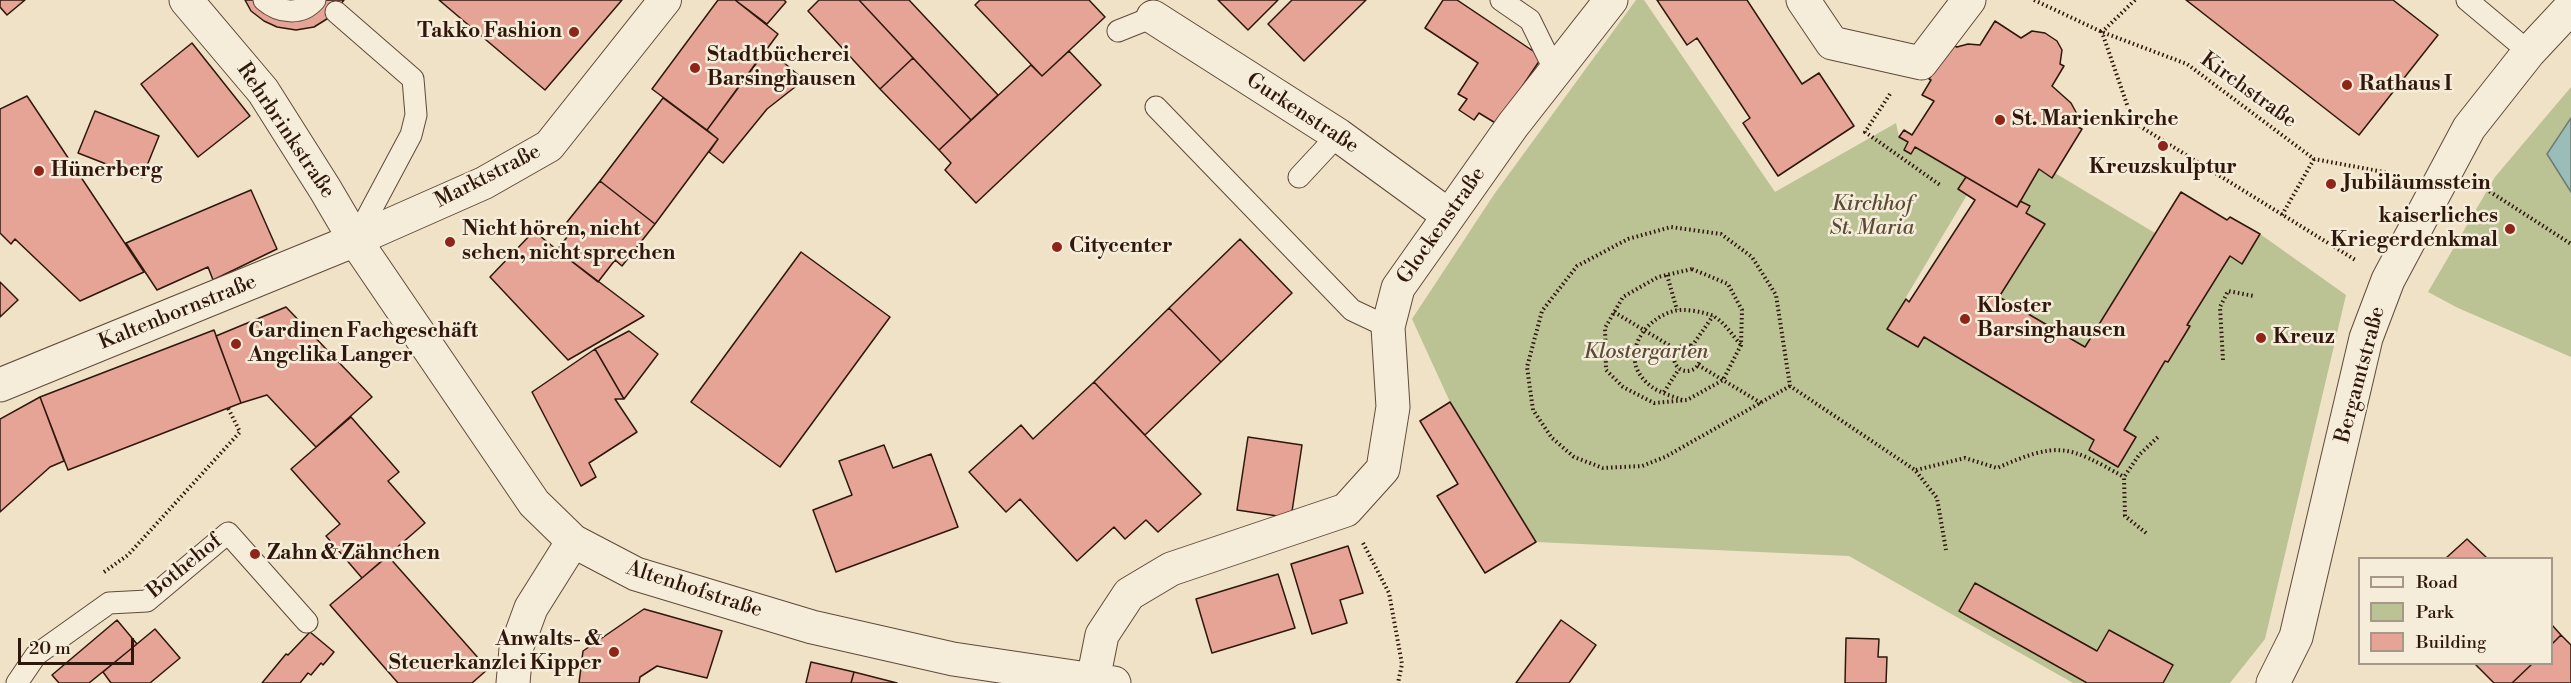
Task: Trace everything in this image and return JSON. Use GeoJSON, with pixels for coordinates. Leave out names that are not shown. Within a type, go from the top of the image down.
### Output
{"type":"FeatureCollection","features":[{"type":"Feature","properties":{"kind":"street","name":"Rehrbrinkstraße"},"geometry":{"type":"LineString","coordinates":[[186,0],[263,91],[355,240]]}},
{"type":"Feature","properties":{"kind":"street","name":"Marktstraße"},"geometry":{"type":"LineString","coordinates":[[355,240],[484,183],[549,146],[665,0]]}},
{"type":"Feature","properties":{"kind":"street","name":"Glockenstraße"},"geometry":{"type":"LineString","coordinates":[[1103,681],[1102,635],[1129,594],[1171,569],[1346,510],[1383,469],[1393,407],[1388,327],[1398,288],[1448,215],[1555,70],[1611,0]]}},
{"type":"Feature","properties":{"kind":"street"},"geometry":{"type":"LineString","coordinates":[[1803,0],[1832,43],[1921,63],[1969,0]]}},
{"type":"Feature","properties":{"kind":"street","name":"Bergamtstraße"},"geometry":{"type":"LineString","coordinates":[[2273,683],[2296,637],[2366,338],[2388,280],[2469,128],[2529,52],[2571,7]]}},
{"type":"Feature","properties":{"kind":"street","name":"Gurkenstraße"},"geometry":{"type":"LineString","coordinates":[[1153,17],[1338,135],[1448,215]]}},
{"type":"Feature","properties":{"kind":"street","name":"Kaltenbornstraße"},"geometry":{"type":"LineString","coordinates":[[0,385],[355,240]]}},
{"type":"Feature","properties":{"kind":"street","name":"Altenhofstraße"},"geometry":{"type":"LineString","coordinates":[[355,240],[534,502],[573,541],[636,574],[812,627],[953,659],[1103,681]]}},
{"type":"Feature","properties":{"kind":"street"},"geometry":{"type":"LineString","coordinates":[[513,683],[516,649],[531,608],[573,541]]}},
{"type":"Feature","properties":{"kind":"lane"},"geometry":{"type":"LineString","coordinates":[[264,0],[274,8],[290,12],[310,6],[315,0]]}},
{"type":"Feature","properties":{"kind":"lane"},"geometry":{"type":"LineString","coordinates":[[1501,0],[1530,20],[1555,70]]}},
{"type":"Feature","properties":{"kind":"lane"},"geometry":{"type":"LineString","coordinates":[[2467,0],[2529,52]]}},
{"type":"Feature","properties":{"kind":"lane"},"geometry":{"type":"LineString","coordinates":[[336,12],[412,79],[416,115],[411,135],[355,240]]}},
{"type":"Feature","properties":{"kind":"lane"},"geometry":{"type":"LineString","coordinates":[[1118,31],[1153,17]]}},
{"type":"Feature","properties":{"kind":"lane"},"geometry":{"type":"LineString","coordinates":[[1156,107],[1352,310],[1388,327]]}},
{"type":"Feature","properties":{"kind":"lane"},"geometry":{"type":"LineString","coordinates":[[1299,177],[1338,135]]}},
{"type":"Feature","properties":{"kind":"lane","name":"Bothehof"},"geometry":{"type":"LineString","coordinates":[[17,683],[36,655],[109,603],[147,601],[228,532],[307,622]]}},
{"type":"Feature","properties":{"kind":"path","name":"Kirchstraße"},"geometry":{"type":"LineString","coordinates":[[2034,0],[2102,32],[2187,64],[2314,159],[2400,175],[2418,221]]}},
{"type":"Feature","properties":{"kind":"path"},"geometry":{"type":"LineString","coordinates":[[2135,0],[2102,32],[2133,122],[2388,280]]}},
{"type":"Feature","properties":{"kind":"path"},"geometry":{"type":"LineString","coordinates":[[1912,61],[1865,132],[1940,185]]}},
{"type":"Feature","properties":{"kind":"path"},"geometry":{"type":"LineString","coordinates":[[2282,214],[2314,159]]}},
{"type":"Feature","properties":{"kind":"path"},"geometry":{"type":"LineString","coordinates":[[2470,179],[2571,244]]}},
{"type":"Feature","properties":{"kind":"path"},"geometry":{"type":"LineString","coordinates":[[1790,386],[1665,457],[1642,466],[1603,468],[1574,457],[1552,438],[1533,410],[1527,367],[1542,310],[1577,266],[1628,240],[1671,227],[1721,234],[1752,257],[1776,295],[1790,386],[1916,470],[1937,498],[1946,550]]}},
{"type":"Feature","properties":{"kind":"path"},"geometry":{"type":"LineString","coordinates":[[1692,269],[1728,284],[1742,310],[1741,345],[1723,380],[1684,401],[1654,403],[1623,387],[1606,370],[1605,328],[1623,297],[1658,277],[1667,275],[1692,269]]}},
{"type":"Feature","properties":{"kind":"path"},"geometry":{"type":"LineString","coordinates":[[1667,275],[1677,310]]}},
{"type":"Feature","properties":{"kind":"path"},"geometry":{"type":"LineString","coordinates":[[2223,360],[2220,307],[2228,291],[2254,296]]}},
{"type":"Feature","properties":{"kind":"path"},"geometry":{"type":"LineString","coordinates":[[1684,401],[1652,387],[1638,371],[1633,352],[1643,330],[1654,319],[1677,310],[1713,316],[1741,345]]}},
{"type":"Feature","properties":{"kind":"path"},"geometry":{"type":"LineString","coordinates":[[1614,312],[1677,350]]}},
{"type":"Feature","properties":{"kind":"path"},"geometry":{"type":"LineString","coordinates":[[1692,346],[1713,316]]}},
{"type":"Feature","properties":{"kind":"path"},"geometry":{"type":"LineString","coordinates":[[1684,346],[1692,346],[1698,352],[1698,365],[1688,371],[1679,369],[1674,362],[1677,350],[1684,346]]}},
{"type":"Feature","properties":{"kind":"path"},"geometry":{"type":"LineString","coordinates":[[1698,365],[1762,403]]}},
{"type":"Feature","properties":{"kind":"path"},"geometry":{"type":"LineString","coordinates":[[1664,392],[1679,369]]}},
{"type":"Feature","properties":{"kind":"path"},"geometry":{"type":"LineString","coordinates":[[101,574],[128,555],[240,432],[228,408]]}},
{"type":"Feature","properties":{"kind":"path"},"geometry":{"type":"LineString","coordinates":[[2146,533],[2125,516],[2124,477],[2139,455],[2159,436]]}},
{"type":"Feature","properties":{"kind":"path"},"geometry":{"type":"LineString","coordinates":[[1916,470],[1965,458],[1996,468],[2027,454],[2047,449],[2061,449],[2085,456],[2124,477]]}},
{"type":"Feature","properties":{"kind":"path"},"geometry":{"type":"LineString","coordinates":[[1346,510],[1389,593],[1402,664],[1398,683]]}},
{"type":"Feature","properties":{"kind":"green space","name":"Klostergarten"},"geometry":{"type":"Polygon","coordinates":[[[1636,0],[1644,0],[1775,192],[1896,123],[1899,137],[1908,142],[1904,150],[1911,153],[1915,147],[1966,177],[1959,189],[1967,195],[1887,329],[1917,347],[1924,337],[2094,440],[2089,450],[2118,467],[2136,437],[2124,430],[2165,361],[2168,362],[2190,326],[2187,325],[2230,256],[2242,263],[2260,234],[2346,295],[2265,639],[2230,683],[2073,683],[1849,556],[1536,542],[1450,402],[1412,319],[1495,193],[1636,0]]]}},
{"type":"Feature","properties":{"kind":"green space"},"geometry":{"type":"Polygon","coordinates":[[[2571,87],[2571,357],[2458,308],[2428,292],[2495,177],[2571,87]]]}},
{"type":"Feature","properties":{"kind":"green space"},"geometry":{"type":"Polygon","coordinates":[[[2039,169],[2052,177],[2055,173],[2155,233],[2085,347],[1999,297],[2044,224],[2026,213],[2030,206],[2020,201],[2039,169]]]}},
{"type":"Feature","properties":{"kind":"water"},"geometry":{"type":"Polygon","coordinates":[[[2571,118],[2571,192],[2547,154],[2571,118]]]}},
{"type":"Feature","properties":{"kind":"building"},"geometry":{"type":"Polygon","coordinates":[[[0,0],[25,0],[7,15],[0,7],[0,0]]]}},
{"type":"Feature","properties":{"kind":"building"},"geometry":{"type":"Polygon","coordinates":[[[245,0],[344,0],[330,17],[314,27],[296,30],[277,27],[264,21],[251,11],[245,0]]]}},
{"type":"Feature","properties":{"kind":"building"},"geometry":{"type":"Polygon","coordinates":[[[439,0],[622,0],[545,90],[439,0]]]}},
{"type":"Feature","properties":{"kind":"building"},"geometry":{"type":"Polygon","coordinates":[[[718,0],[735,0],[778,34],[707,130],[652,89],[718,0]]]}},
{"type":"Feature","properties":{"kind":"building"},"geometry":{"type":"Polygon","coordinates":[[[735,0],[784,0],[786,2],[767,24],[735,0]]]}},
{"type":"Feature","properties":{"kind":"building"},"geometry":{"type":"Polygon","coordinates":[[[819,0],[859,0],[913,58],[880,89],[808,11],[819,0]]]}},
{"type":"Feature","properties":{"kind":"building"},"geometry":{"type":"Polygon","coordinates":[[[859,0],[909,0],[998,95],[971,120],[859,0]]]}},
{"type":"Feature","properties":{"kind":"building"},"geometry":{"type":"Polygon","coordinates":[[[980,0],[1089,0],[1105,17],[1042,76],[975,5],[980,0]]]}},
{"type":"Feature","properties":{"kind":"building"},"geometry":{"type":"Polygon","coordinates":[[[1218,0],[1278,0],[1248,30],[1218,0]]]}},
{"type":"Feature","properties":{"kind":"building"},"geometry":{"type":"Polygon","coordinates":[[[1292,0],[1366,0],[1304,61],[1268,24],[1292,0]]]}},
{"type":"Feature","properties":{"kind":"building"},"geometry":{"type":"Polygon","coordinates":[[[1443,0],[1457,0],[1542,57],[1497,124],[1479,113],[1474,120],[1459,110],[1467,99],[1458,94],[1478,63],[1425,28],[1443,0]]]}},
{"type":"Feature","properties":{"kind":"building"},"geometry":{"type":"Polygon","coordinates":[[[1657,0],[1747,0],[1802,84],[1819,73],[1854,126],[1778,176],[1743,123],[1750,118],[1697,38],[1687,45],[1657,0]]]}},
{"type":"Feature","properties":{"kind":"building","name":"Rathaus I"},"geometry":{"type":"Polygon","coordinates":[[[2186,0],[2393,0],[2438,35],[2359,135],[2186,0]]]}},
{"type":"Feature","properties":{"kind":"building","name":"St. Marienkirche"},"geometry":{"type":"Polygon","coordinates":[[[1995,21],[2021,38],[2032,31],[2045,33],[2057,41],[2062,50],[2060,64],[2064,66],[2052,86],[2071,103],[2077,114],[2078,127],[2082,129],[2052,178],[2039,169],[2017,207],[1915,147],[1911,154],[1904,150],[1908,142],[1899,137],[1904,130],[1912,135],[1934,101],[1922,95],[1931,80],[1929,79],[1952,45],[1957,47],[1968,44],[1980,45],[1995,21]]]}},
{"type":"Feature","properties":{"kind":"building"},"geometry":{"type":"Polygon","coordinates":[[[192,43],[250,116],[198,157],[141,84],[192,43]]]}},
{"type":"Feature","properties":{"kind":"building"},"geometry":{"type":"Polygon","coordinates":[[[767,48],[804,80],[767,109],[723,163],[709,152],[718,139],[707,130],[767,48]]]}},
{"type":"Feature","properties":{"kind":"building"},"geometry":{"type":"Polygon","coordinates":[[[1069,51],[1101,85],[976,203],[945,170],[951,163],[939,150],[1031,65],[1042,76],[1069,51]]]}},
{"type":"Feature","properties":{"kind":"building"},"geometry":{"type":"Polygon","coordinates":[[[913,58],[971,120],[939,150],[880,89],[913,58]]]}},
{"type":"Feature","properties":{"kind":"building","name":"Hünerberg"},"geometry":{"type":"Polygon","coordinates":[[[27,96],[144,272],[80,301],[15,239],[11,244],[0,233],[0,109],[27,96]]]}},
{"type":"Feature","properties":{"kind":"building"},"geometry":{"type":"Polygon","coordinates":[[[663,98],[718,139],[655,224],[600,181],[663,98]]]}},
{"type":"Feature","properties":{"kind":"building"},"geometry":{"type":"Polygon","coordinates":[[[95,111],[159,136],[142,178],[78,153],[95,111]]]}},
{"type":"Feature","properties":{"kind":"building","name":"Kloster Barsinghausen"},"geometry":{"type":"Polygon","coordinates":[[[1966,177],[2017,207],[2020,201],[2030,206],[2026,213],[2045,224],[1999,297],[2085,347],[2181,192],[2227,220],[2230,217],[2260,234],[2242,264],[2230,256],[2187,325],[2190,326],[2168,362],[2165,361],[2124,430],[2136,437],[2118,467],[2089,450],[2094,440],[1924,337],[1918,347],[1887,329],[1906,299],[1909,302],[1975,200],[1958,189],[1966,177]]]}},
{"type":"Feature","properties":{"kind":"building"},"geometry":{"type":"Polygon","coordinates":[[[600,181],[655,224],[622,266],[615,260],[598,282],[557,250],[574,228],[567,222],[600,181]]]}},
{"type":"Feature","properties":{"kind":"building"},"geometry":{"type":"Polygon","coordinates":[[[251,190],[277,249],[213,280],[208,267],[157,290],[126,243],[251,190]]]}},
{"type":"Feature","properties":{"kind":"building"},"geometry":{"type":"Polygon","coordinates":[[[534,231],[644,316],[568,360],[490,277],[534,231]]]}},
{"type":"Feature","properties":{"kind":"building"},"geometry":{"type":"Polygon","coordinates":[[[1240,239],[1292,293],[1221,362],[1169,308],[1240,239]]]}},
{"type":"Feature","properties":{"kind":"building"},"geometry":{"type":"Polygon","coordinates":[[[801,252],[890,317],[780,467],[691,402],[801,252]]]}},
{"type":"Feature","properties":{"kind":"building"},"geometry":{"type":"Polygon","coordinates":[[[0,282],[18,300],[0,317],[0,282]]]}},
{"type":"Feature","properties":{"kind":"building"},"geometry":{"type":"Polygon","coordinates":[[[286,307],[372,397],[316,447],[267,395],[241,403],[216,336],[286,307]]]}},
{"type":"Feature","properties":{"kind":"building"},"geometry":{"type":"Polygon","coordinates":[[[1169,308],[1221,362],[1145,435],[1094,382],[1169,308]]]}},
{"type":"Feature","properties":{"kind":"building"},"geometry":{"type":"Polygon","coordinates":[[[214,330],[241,403],[68,470],[40,397],[214,330]]]}},
{"type":"Feature","properties":{"kind":"building"},"geometry":{"type":"Polygon","coordinates":[[[629,331],[658,354],[624,399],[595,349],[629,331]]]}},
{"type":"Feature","properties":{"kind":"building"},"geometry":{"type":"Polygon","coordinates":[[[595,349],[624,399],[615,399],[637,432],[589,463],[596,477],[581,486],[532,392],[595,349]]]}},
{"type":"Feature","properties":{"kind":"building"},"geometry":{"type":"Polygon","coordinates":[[[1094,382],[1201,494],[1158,532],[1146,520],[1125,539],[1114,527],[1077,561],[1020,499],[1006,512],[969,472],[1021,425],[1033,439],[1094,382]]]}},
{"type":"Feature","properties":{"kind":"building"},"geometry":{"type":"Polygon","coordinates":[[[40,397],[64,461],[50,467],[0,512],[0,419],[40,397]]]}},
{"type":"Feature","properties":{"kind":"building"},"geometry":{"type":"Polygon","coordinates":[[[1450,402],[1536,542],[1485,573],[1437,496],[1458,484],[1420,421],[1450,402]]]}},
{"type":"Feature","properties":{"kind":"building"},"geometry":{"type":"Polygon","coordinates":[[[351,417],[399,472],[388,481],[425,523],[362,578],[326,536],[340,524],[291,469],[351,417]]]}},
{"type":"Feature","properties":{"kind":"building"},"geometry":{"type":"Polygon","coordinates":[[[1248,437],[1302,445],[1291,518],[1237,510],[1248,437]]]}},
{"type":"Feature","properties":{"kind":"building"},"geometry":{"type":"Polygon","coordinates":[[[884,445],[893,468],[931,454],[958,527],[836,572],[813,510],[852,495],[839,461],[884,445]]]}},
{"type":"Feature","properties":{"kind":"building"},"geometry":{"type":"Polygon","coordinates":[[[2467,539],[2486,557],[2447,557],[2467,539]]]}},
{"type":"Feature","properties":{"kind":"building"},"geometry":{"type":"Polygon","coordinates":[[[1348,546],[1363,593],[1340,600],[1347,623],[1312,634],[1291,564],[1348,546]]]}},
{"type":"Feature","properties":{"kind":"building"},"geometry":{"type":"Polygon","coordinates":[[[388,556],[488,669],[472,683],[398,683],[330,605],[388,556]]]}},
{"type":"Feature","properties":{"kind":"building"},"geometry":{"type":"Polygon","coordinates":[[[1278,574],[1295,628],[1212,653],[1196,599],[1278,574]]]}},
{"type":"Feature","properties":{"kind":"building"},"geometry":{"type":"Polygon","coordinates":[[[1975,583],[2097,651],[2109,630],[2173,665],[2163,683],[2087,683],[1959,611],[1975,583]]]}},
{"type":"Feature","properties":{"kind":"building"},"geometry":{"type":"Polygon","coordinates":[[[644,609],[722,631],[707,678],[657,666],[640,677],[639,683],[579,683],[583,651],[644,609]]]}},
{"type":"Feature","properties":{"kind":"building"},"geometry":{"type":"Polygon","coordinates":[[[117,620],[137,644],[89,683],[59,683],[52,675],[117,620]]]}},
{"type":"Feature","properties":{"kind":"building"},"geometry":{"type":"Polygon","coordinates":[[[1561,620],[1596,645],[1569,683],[1516,683],[1561,620]]]}},
{"type":"Feature","properties":{"kind":"building"},"geometry":{"type":"Polygon","coordinates":[[[2553,626],[2561,635],[2553,643],[2553,626]]]}},
{"type":"Feature","properties":{"kind":"building"},"geometry":{"type":"Polygon","coordinates":[[[155,629],[180,658],[150,683],[111,683],[103,672],[155,629]]]}},
{"type":"Feature","properties":{"kind":"building"},"geometry":{"type":"Polygon","coordinates":[[[310,632],[334,652],[323,665],[321,663],[311,675],[308,673],[300,683],[262,683],[286,654],[288,655],[310,632]]]}},
{"type":"Feature","properties":{"kind":"building"},"geometry":{"type":"Polygon","coordinates":[[[2561,635],[2571,645],[2571,683],[2512,683],[2531,665],[2553,665],[2553,643],[2561,635]]]}},
{"type":"Feature","properties":{"kind":"building"},"geometry":{"type":"Polygon","coordinates":[[[1846,638],[1879,639],[1878,657],[1887,657],[1886,683],[1845,683],[1846,638]]]}},
{"type":"Feature","properties":{"kind":"building"},"geometry":{"type":"Polygon","coordinates":[[[811,662],[854,672],[851,683],[806,683],[811,662]]]}},
{"type":"Feature","properties":{"kind":"building"},"geometry":{"type":"Polygon","coordinates":[[[2476,665],[2531,665],[2512,683],[2494,683],[2476,665]]]}},
{"type":"Feature","properties":{"kind":"building"},"geometry":{"type":"Polygon","coordinates":[[[854,672],[897,683],[851,683],[854,672]]]}},
{"type":"Feature","properties":{"kind":"place","name":"Takko Fashion"},"geometry":{"type":"Point","coordinates":[574,32]}},
{"type":"Feature","properties":{"kind":"place","name":"Stadtbücherei Barsinghausen"},"geometry":{"type":"Point","coordinates":[695,68]}},
{"type":"Feature","properties":{"kind":"place","name":"Rathaus I"},"geometry":{"type":"Point","coordinates":[2347,85]}},
{"type":"Feature","properties":{"kind":"place","name":"St. Marienkirche"},"geometry":{"type":"Point","coordinates":[2000,120]}},
{"type":"Feature","properties":{"kind":"place","name":"Kreuzskulptur"},"geometry":{"type":"Point","coordinates":[2163,146]}},
{"type":"Feature","properties":{"kind":"place","name":"Hünerberg"},"geometry":{"type":"Point","coordinates":[39,171]}},
{"type":"Feature","properties":{"kind":"place","name":"Jubiläumsstein"},"geometry":{"type":"Point","coordinates":[2331,184]}},
{"type":"Feature","properties":{"kind":"place","name":"kaiserliches Kriegerdenkmal"},"geometry":{"type":"Point","coordinates":[2510,229]}},
{"type":"Feature","properties":{"kind":"place","name":"Nicht hören, nicht sehen, nicht sprechen"},"geometry":{"type":"Point","coordinates":[450,242]}},
{"type":"Feature","properties":{"kind":"place","name":"Citycenter"},"geometry":{"type":"Point","coordinates":[1057,247]}},
{"type":"Feature","properties":{"kind":"place","name":"Kloster Barsinghausen"},"geometry":{"type":"Point","coordinates":[1965,319]}},
{"type":"Feature","properties":{"kind":"place","name":"Kreuz"},"geometry":{"type":"Point","coordinates":[2261,338]}},
{"type":"Feature","properties":{"kind":"place","name":"Gardinen Fachgeschäft Angelika Langer"},"geometry":{"type":"Point","coordinates":[236,344]}},
{"type":"Feature","properties":{"kind":"place","name":"Zahn & Zähnchen"},"geometry":{"type":"Point","coordinates":[255,554]}},
{"type":"Feature","properties":{"kind":"place","name":"Anwalts- & Steuerkanzlei Kipper"},"geometry":{"type":"Point","coordinates":[614,652]}},
{"type":"Feature","properties":{"kind":"park label","name":"Kirchhof St. Maria"},"geometry":{"type":"Point","coordinates":[1872,217]}}]}
